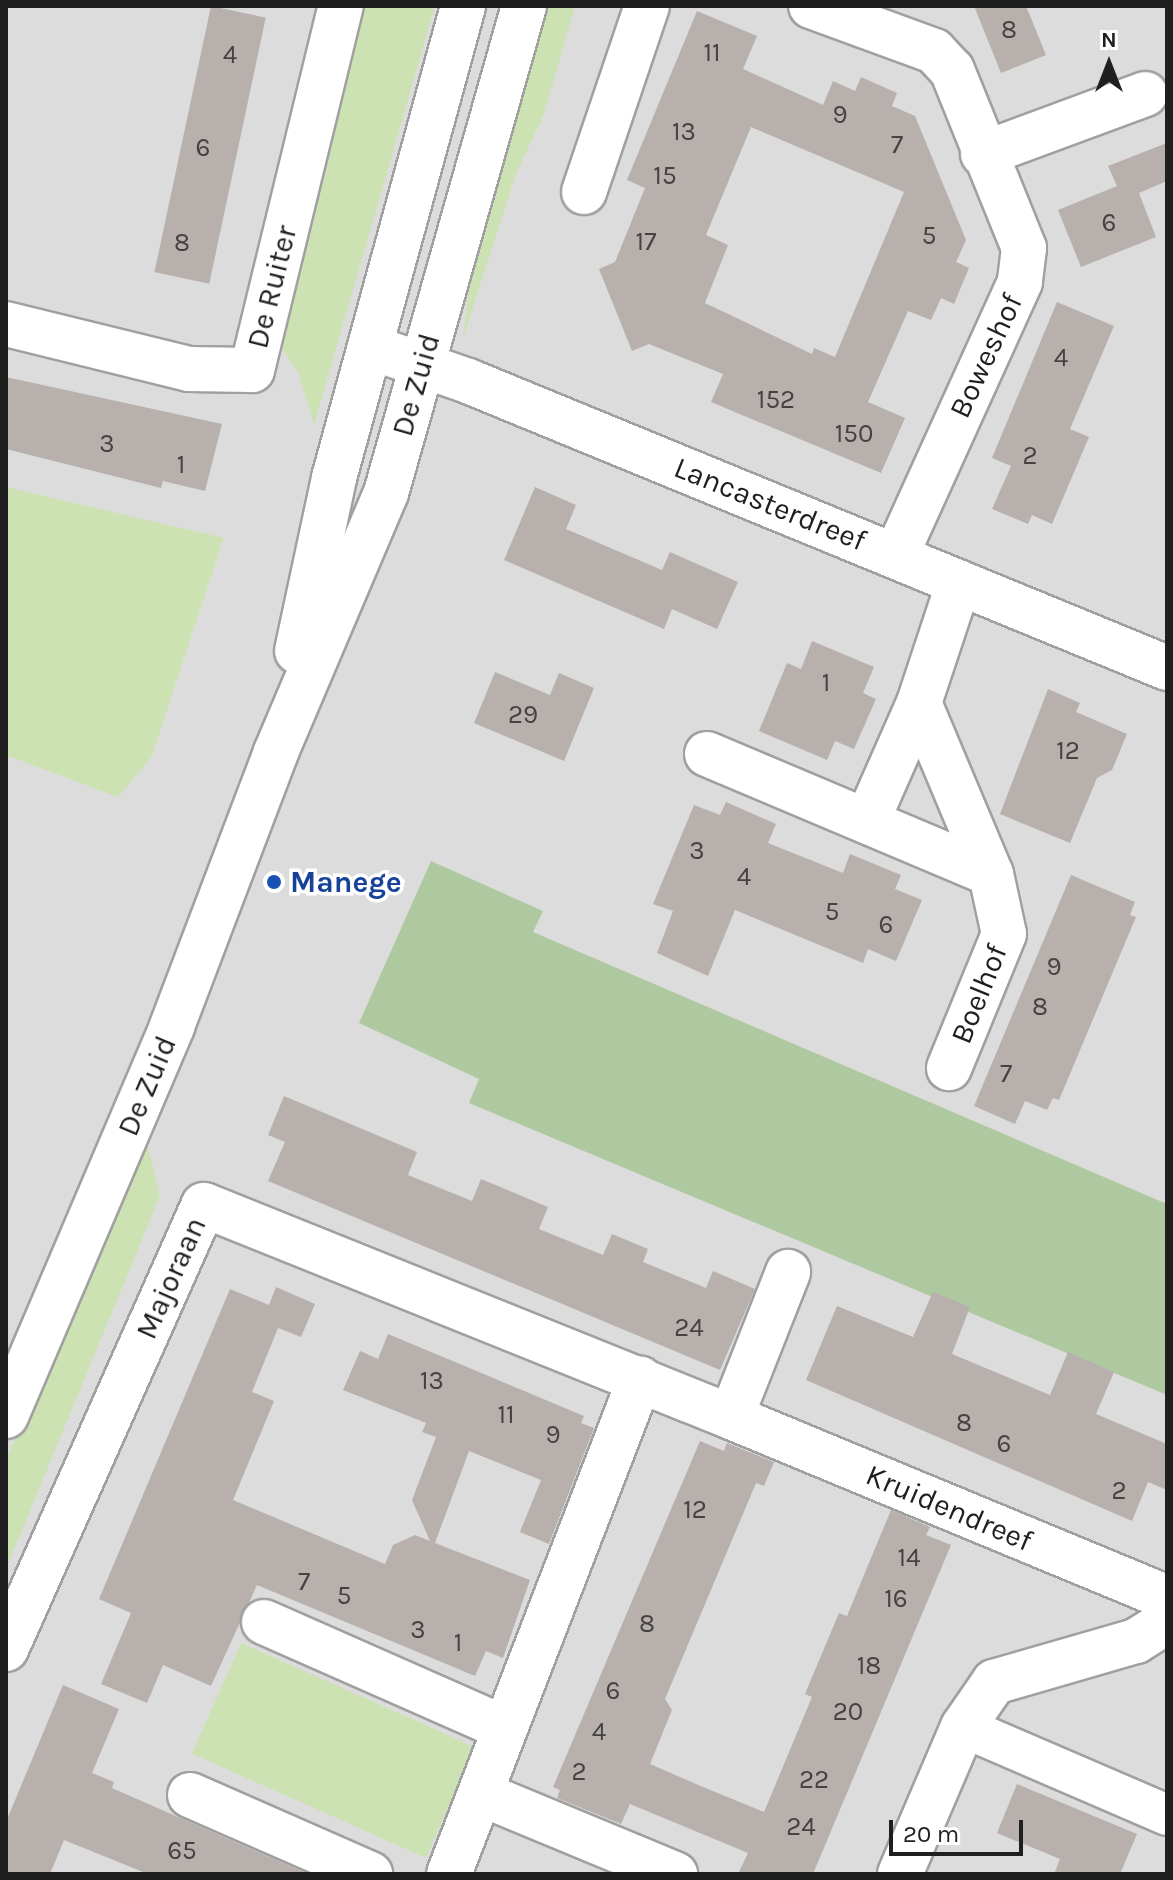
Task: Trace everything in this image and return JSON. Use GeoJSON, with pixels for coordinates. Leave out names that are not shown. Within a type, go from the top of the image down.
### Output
{"type":"FeatureCollection","features":[{"type":"Feature","properties":{"kind":"street","name":"De Ruiter"},"geometry":{"type":"LineString","coordinates":[[6,324],[189,369],[252,370],[341,6]]}},
{"type":"Feature","properties":{"kind":"street","name":"De Zuid"},"geometry":{"type":"LineString","coordinates":[[276,752],[334,478],[463,6]]}},
{"type":"Feature","properties":{"kind":"street","name":"De Zuid"},"geometry":{"type":"LineString","coordinates":[[6,1416],[172,1026],[276,752],[386,493],[524,6]]}},
{"type":"Feature","properties":{"kind":"street"},"geometry":{"type":"LineString","coordinates":[[584,192],[647,6]]}},
{"type":"Feature","properties":{"kind":"street","name":"Boweshof"},"geometry":{"type":"LineString","coordinates":[[811,6],[934,51],[952,70],[983,154],[1024,248],[1020,282],[896,555]]}},
{"type":"Feature","properties":{"kind":"street"},"geometry":{"type":"LineString","coordinates":[[983,154],[1145,94]]}},
{"type":"Feature","properties":{"kind":"street","name":"Lancasterdreef"},"geometry":{"type":"LineString","coordinates":[[370,347],[896,555],[1167,668]]}},
{"type":"Feature","properties":{"kind":"street"},"geometry":{"type":"LineString","coordinates":[[867,821],[919,703],[959,582]]}},
{"type":"Feature","properties":{"kind":"street","name":"Boelhof"},"geometry":{"type":"LineString","coordinates":[[919,703],[991,874],[1004,934],[949,1068]]}},
{"type":"Feature","properties":{"kind":"street"},"geometry":{"type":"LineString","coordinates":[[707,754],[991,874]]}},
{"type":"Feature","properties":{"kind":"street","name":"Majoraan"},"geometry":{"type":"LineString","coordinates":[[6,1649],[204,1205],[731,1417]]}},
{"type":"Feature","properties":{"kind":"street"},"geometry":{"type":"LineString","coordinates":[[731,1417],[788,1272]]}},
{"type":"Feature","properties":{"kind":"street"},"geometry":{"type":"LineString","coordinates":[[449,1874],[484,1795],[502,1727],[640,1379]]}},
{"type":"Feature","properties":{"kind":"street","name":"Kruidendreef"},"geometry":{"type":"LineString","coordinates":[[731,1417],[1167,1598]]}},
{"type":"Feature","properties":{"kind":"street"},"geometry":{"type":"LineString","coordinates":[[264,1622],[502,1727]]}},
{"type":"Feature","properties":{"kind":"street"},"geometry":{"type":"LineString","coordinates":[[900,1874],[963,1727],[994,1682],[1136,1641],[1167,1622]]}},
{"type":"Feature","properties":{"kind":"street"},"geometry":{"type":"LineString","coordinates":[[963,1727],[1167,1815]]}},
{"type":"Feature","properties":{"kind":"street"},"geometry":{"type":"LineString","coordinates":[[190,1795],[370,1874]]}},
{"type":"Feature","properties":{"kind":"street"},"geometry":{"type":"LineString","coordinates":[[484,1795],[675,1874]]}},
{"type":"Feature","properties":{"kind":"shaded area"},"geometry":{"type":"Polygon","coordinates":[[[6,6],[1167,6],[1167,1874],[6,1874],[6,6]]]}},
{"type":"Feature","properties":{"kind":"green space"},"geometry":{"type":"Polygon","coordinates":[[[355,6],[435,6],[314,425],[298,372],[278,342],[355,6]]]}},
{"type":"Feature","properties":{"kind":"green space"},"geometry":{"type":"Polygon","coordinates":[[[540,6],[575,6],[544,114],[516,174],[463,338],[471,273],[540,6]]]}},
{"type":"Feature","properties":{"kind":"green space"},"geometry":{"type":"Polygon","coordinates":[[[6,487],[224,538],[151,758],[118,797],[6,755],[6,487]]]}},
{"type":"Feature","properties":{"kind":"green space"},"geometry":{"type":"Polygon","coordinates":[[[431,861],[543,911],[533,932],[1167,1204],[1167,1395],[469,1103],[479,1079],[359,1023],[431,861]]]}},
{"type":"Feature","properties":{"kind":"green space"},"geometry":{"type":"Polygon","coordinates":[[[145,1134],[160,1196],[6,1569],[6,1460],[145,1134]]]}},
{"type":"Feature","properties":{"kind":"green space"},"geometry":{"type":"Polygon","coordinates":[[[241,1643],[475,1747],[426,1858],[192,1754],[241,1643]]]}},
{"type":"Feature","properties":{"kind":"building"},"geometry":{"type":"Polygon","coordinates":[[[211,6],[266,18],[209,284],[154,272],[211,6]]]}},
{"type":"Feature","properties":{"kind":"building"},"geometry":{"type":"Polygon","coordinates":[[[974,6],[1026,6],[1046,55],[1001,73],[974,6]]]}},
{"type":"Feature","properties":{"kind":"building"},"geometry":{"type":"Polygon","coordinates":[[[697,11],[757,36],[743,69],[823,105],[833,81],[855,91],[861,77],[897,93],[892,106],[915,116],[966,240],[956,262],[969,268],[954,304],[941,298],[931,320],[908,311],[868,402],[905,418],[881,473],[711,402],[723,374],[649,344],[632,351],[599,269],[615,262],[645,188],[627,180],[697,11]],[[751,127],[706,235],[728,245],[705,303],[812,354],[814,348],[835,357],[904,192],[751,127]]]}},
{"type":"Feature","properties":{"kind":"building"},"geometry":{"type":"Polygon","coordinates":[[[1167,143],[1167,181],[1139,193],[1156,237],[1081,267],[1058,210],[1117,186],[1108,166],[1167,143]]]}},
{"type":"Feature","properties":{"kind":"building"},"geometry":{"type":"Polygon","coordinates":[[[1057,302],[1114,326],[1070,429],[1089,437],[1052,524],[1032,515],[1028,524],[992,509],[1011,466],[992,458],[1057,302]]]}},
{"type":"Feature","properties":{"kind":"building"},"geometry":{"type":"Polygon","coordinates":[[[6,377],[222,424],[205,491],[163,481],[161,488],[6,449],[6,377]]]}},
{"type":"Feature","properties":{"kind":"building"},"geometry":{"type":"Polygon","coordinates":[[[535,487],[576,505],[566,529],[662,570],[670,552],[738,582],[717,629],[672,609],[664,629],[504,560],[535,487]]]}},
{"type":"Feature","properties":{"kind":"building"},"geometry":{"type":"Polygon","coordinates":[[[812,641],[874,667],[863,693],[876,699],[854,749],[835,741],[827,760],[759,731],[787,663],[801,669],[812,641]]]}},
{"type":"Feature","properties":{"kind":"building"},"geometry":{"type":"Polygon","coordinates":[[[495,672],[550,695],[559,673],[594,688],[564,761],[474,723],[495,672]]]}},
{"type":"Feature","properties":{"kind":"building"},"geometry":{"type":"Polygon","coordinates":[[[1048,689],[1080,703],[1076,712],[1127,734],[1112,770],[1097,778],[1070,843],[1000,814],[1048,689]]]}},
{"type":"Feature","properties":{"kind":"building"},"geometry":{"type":"Polygon","coordinates":[[[726,802],[776,824],[768,843],[843,873],[850,854],[901,875],[895,889],[922,900],[896,961],[868,949],[863,963],[735,910],[708,976],[657,953],[673,911],[653,904],[694,805],[720,815],[726,802]]]}},
{"type":"Feature","properties":{"kind":"building"},"geometry":{"type":"Polygon","coordinates":[[[1071,875],[1135,902],[1130,915],[1136,917],[1059,1100],[1053,1098],[1047,1110],[1025,1101],[1015,1124],[974,1106],[1071,875]]]}},
{"type":"Feature","properties":{"kind":"building"},"geometry":{"type":"Polygon","coordinates":[[[284,1096],[417,1152],[408,1175],[472,1201],[481,1179],[548,1207],[539,1229],[603,1255],[612,1234],[648,1249],[643,1262],[706,1288],[713,1271],[755,1289],[720,1370],[268,1181],[285,1142],[268,1135],[284,1096]]]}},
{"type":"Feature","properties":{"kind":"building"},"geometry":{"type":"Polygon","coordinates":[[[276,1287],[315,1304],[301,1337],[278,1328],[252,1392],[274,1401],[233,1500],[385,1564],[393,1545],[415,1535],[430,1541],[412,1500],[436,1437],[422,1432],[426,1423],[343,1390],[360,1351],[378,1359],[388,1334],[584,1416],[581,1423],[594,1428],[549,1544],[520,1532],[541,1480],[469,1451],[435,1543],[530,1580],[503,1658],[486,1651],[475,1676],[257,1585],[211,1686],[163,1665],[147,1703],[101,1684],[131,1613],[99,1599],[230,1289],[269,1305],[276,1287]]]}},
{"type":"Feature","properties":{"kind":"building"},"geometry":{"type":"Polygon","coordinates":[[[933,1292],[970,1307],[952,1354],[1050,1395],[1068,1352],[1114,1372],[1096,1414],[1167,1444],[1167,1490],[1148,1482],[1132,1521],[806,1380],[837,1306],[913,1337],[933,1292]]]}},
{"type":"Feature","properties":{"kind":"building"},"geometry":{"type":"Polygon","coordinates":[[[700,1441],[724,1451],[727,1443],[774,1462],[764,1486],[756,1483],[665,1699],[672,1710],[650,1764],[703,1787],[764,1812],[812,1697],[805,1694],[823,1651],[839,1613],[847,1616],[891,1510],[930,1527],[926,1535],[951,1545],[813,1874],[738,1874],[748,1853],[630,1804],[621,1824],[557,1798],[560,1790],[553,1787],[700,1441]]]}},
{"type":"Feature","properties":{"kind":"building"},"geometry":{"type":"Polygon","coordinates":[[[63,1685],[119,1709],[92,1773],[114,1782],[112,1788],[308,1874],[148,1874],[64,1840],[50,1874],[6,1874],[6,1822],[63,1685]]]}},
{"type":"Feature","properties":{"kind":"building"},"geometry":{"type":"Polygon","coordinates":[[[1017,1784],[1137,1834],[1120,1874],[1054,1874],[1060,1859],[997,1833],[1017,1784]]]}},
{"type":"Feature","properties":{"kind":"place","name":"Manege"},"geometry":{"type":"Point","coordinates":[274,882]}}]}
